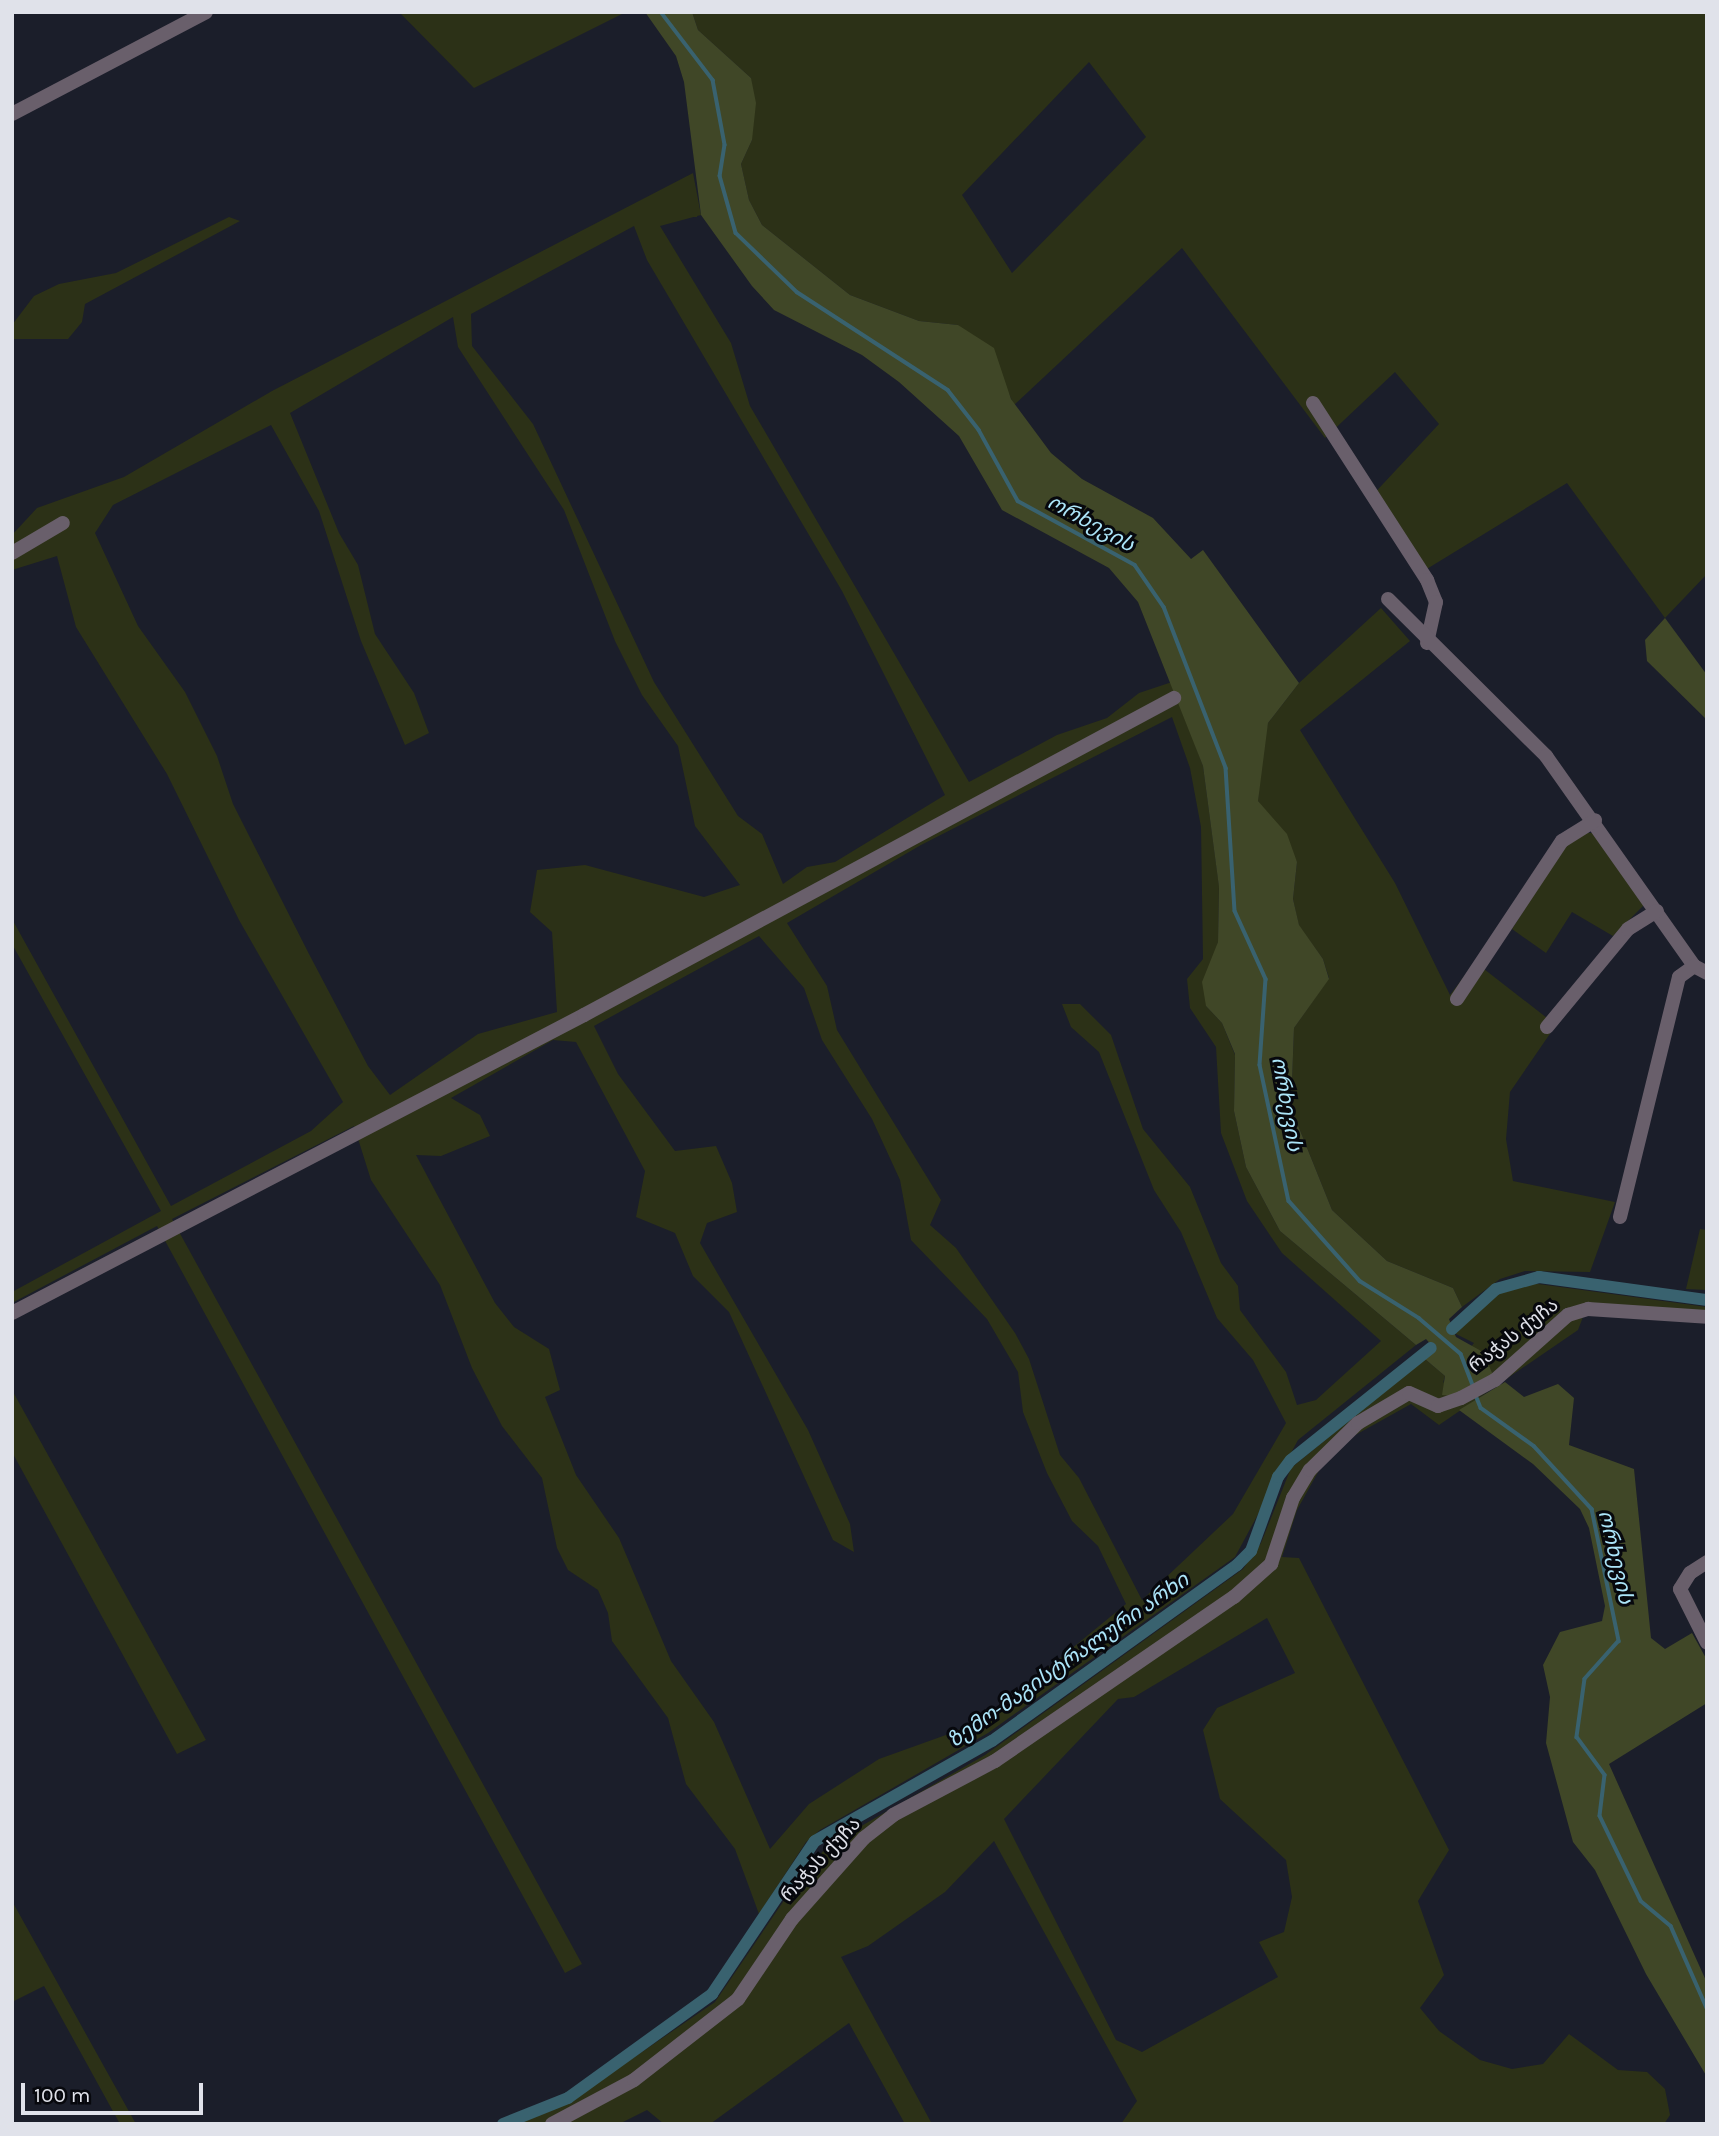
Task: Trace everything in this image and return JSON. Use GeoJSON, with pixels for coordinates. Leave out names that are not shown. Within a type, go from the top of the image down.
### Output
{"type":"FeatureCollection","features":[{"type":"Feature","properties":{"kind":"street"},"geometry":{"type":"LineString","coordinates":[[12,114],[206,12]]}},
{"type":"Feature","properties":{"kind":"street"},"geometry":{"type":"LineString","coordinates":[[1313,403],[1427,580],[1437,602],[1427,643]]}},
{"type":"Feature","properties":{"kind":"street"},"geometry":{"type":"LineString","coordinates":[[12,553],[63,523]]}},
{"type":"Feature","properties":{"kind":"street"},"geometry":{"type":"LineString","coordinates":[[1388,599],[1427,643],[1546,756],[1595,820],[1700,969],[1679,977],[1620,1217]]}},
{"type":"Feature","properties":{"kind":"street"},"geometry":{"type":"LineString","coordinates":[[12,1313],[584,1016],[1174,698]]}},
{"type":"Feature","properties":{"kind":"street"},"geometry":{"type":"LineString","coordinates":[[1457,999],[1562,841],[1595,820]]}},
{"type":"Feature","properties":{"kind":"street"},"geometry":{"type":"LineString","coordinates":[[1547,1027],[1628,929],[1657,911]]}},
{"type":"Feature","properties":{"kind":"street","name":"რაჭას ქუჩა"},"geometry":{"type":"LineString","coordinates":[[552,2124],[634,2080],[738,1999],[792,1919],[863,1838],[995,1760],[1234,1597],[1270,1563],[1293,1498],[1310,1470],[1359,1423],[1409,1393],[1438,1406],[1467,1395],[1482,1387],[1551,1328],[1588,1309],[1707,1317]]}},
{"type":"Feature","properties":{"kind":"street"},"geometry":{"type":"LineString","coordinates":[[1707,1562],[1690,1573],[1680,1589],[1707,1643]]}},
{"type":"Feature","properties":{"kind":"green space"},"geometry":{"type":"Polygon","coordinates":[[[399,12],[626,12],[474,88],[399,12]]]}},
{"type":"Feature","properties":{"kind":"green space"},"geometry":{"type":"Polygon","coordinates":[[[645,12],[692,12],[698,30],[751,78],[756,103],[752,140],[741,164],[749,200],[762,225],[850,295],[919,321],[958,325],[994,348],[1011,399],[1051,453],[1082,479],[1153,518],[1191,559],[1203,550],[1299,683],[1268,723],[1258,801],[1287,834],[1297,862],[1293,899],[1299,925],[1323,959],[1329,979],[1294,1028],[1291,1108],[1332,1210],[1387,1261],[1453,1288],[1462,1307],[1449,1319],[1456,1337],[1483,1352],[1493,1375],[1453,1396],[1442,1395],[1445,1376],[1425,1359],[1434,1348],[1426,1339],[1416,1345],[1280,1231],[1246,1167],[1234,1111],[1235,1054],[1222,1023],[1206,1006],[1202,982],[1218,942],[1219,887],[1203,766],[1138,602],[1109,568],[1002,510],[959,436],[899,382],[862,355],[774,310],[752,286],[701,215],[684,82],[676,56],[645,12]]]}},
{"type":"Feature","properties":{"kind":"green space"},"geometry":{"type":"Polygon","coordinates":[[[692,12],[1707,12],[1707,574],[1665,618],[1567,483],[1417,575],[1368,500],[1439,424],[1395,372],[1325,438],[1182,248],[1014,405],[996,365],[958,325],[919,321],[850,295],[762,225],[749,200],[741,164],[752,140],[751,78],[698,30],[692,12]],[[1089,62],[962,195],[1012,273],[1146,137],[1089,62]]]}},
{"type":"Feature","properties":{"kind":"green space"},"geometry":{"type":"Polygon","coordinates":[[[693,173],[701,215],[660,226],[731,343],[750,406],[969,782],[1057,735],[1107,718],[1139,693],[1172,682],[1203,766],[1219,886],[1218,942],[1206,1006],[1222,1023],[1235,1055],[1234,1111],[1246,1167],[1280,1231],[1416,1345],[1298,1440],[1235,1557],[988,1733],[820,1830],[806,1842],[759,1914],[735,1849],[686,1784],[668,1718],[612,1641],[608,1613],[598,1590],[568,1570],[557,1548],[542,1478],[502,1426],[472,1368],[440,1285],[371,1180],[354,1126],[172,1219],[582,1964],[565,1973],[157,1226],[12,1303],[12,1292],[161,1211],[12,944],[12,919],[171,1206],[311,1131],[343,1102],[239,920],[167,774],[76,627],[57,556],[12,570],[12,535],[37,508],[124,477],[272,391],[693,173]],[[634,226],[471,314],[472,346],[533,424],[654,682],[738,816],[762,834],[783,884],[807,867],[835,862],[945,795],[842,591],[647,260],[634,226]],[[453,317],[290,413],[339,533],[358,565],[375,634],[414,693],[429,733],[405,745],[361,641],[319,511],[271,425],[113,505],[95,533],[138,626],[185,692],[217,756],[233,804],[309,954],[368,1066],[390,1095],[478,1034],[557,1012],[552,932],[530,912],[537,870],[585,865],[704,897],[740,885],[695,826],[678,746],[642,695],[615,641],[564,510],[458,347],[453,317]],[[1172,717],[921,845],[787,923],[827,986],[837,1030],[941,1200],[930,1225],[956,1248],[1015,1333],[1029,1359],[1060,1455],[1079,1478],[1142,1600],[1233,1514],[1286,1423],[1253,1360],[1217,1318],[1181,1232],[1154,1190],[1099,1052],[1071,1027],[1062,1004],[1080,1004],[1111,1035],[1143,1129],[1190,1187],[1221,1263],[1238,1286],[1240,1310],[1286,1372],[1297,1405],[1316,1400],[1381,1341],[1282,1253],[1247,1201],[1221,1133],[1216,1047],[1190,1008],[1187,979],[1203,959],[1201,827],[1190,768],[1172,717]],[[759,936],[594,1026],[618,1074],[675,1151],[716,1146],[732,1183],[737,1212],[707,1223],[700,1243],[808,1430],[850,1524],[854,1552],[833,1540],[729,1312],[693,1276],[675,1233],[636,1217],[645,1171],[576,1042],[553,1040],[451,1098],[480,1115],[490,1136],[441,1156],[416,1155],[495,1303],[514,1327],[549,1349],[560,1390],[545,1397],[576,1475],[619,1538],[671,1661],[714,1722],[770,1849],[809,1804],[879,1759],[957,1731],[1011,1698],[1126,1604],[1098,1546],[1072,1521],[1047,1473],[1023,1412],[1018,1372],[987,1319],[911,1240],[900,1180],[872,1119],[822,1040],[804,988],[759,936]]]}},
{"type":"Feature","properties":{"kind":"green space"},"geometry":{"type":"Polygon","coordinates":[[[229,217],[240,221],[85,304],[82,322],[68,339],[12,339],[12,325],[34,296],[59,284],[116,273],[229,217]]]}},
{"type":"Feature","properties":{"kind":"green space"},"geometry":{"type":"Polygon","coordinates":[[[1381,608],[1410,641],[1300,730],[1395,883],[1450,995],[1475,962],[1556,1025],[1510,1092],[1506,1139],[1513,1181],[1615,1202],[1590,1272],[1525,1271],[1500,1279],[1462,1307],[1453,1288],[1387,1261],[1332,1210],[1291,1108],[1294,1028],[1329,978],[1323,959],[1299,926],[1293,899],[1297,862],[1258,801],[1260,756],[1268,723],[1299,683],[1381,608]]]}},
{"type":"Feature","properties":{"kind":"green space"},"geometry":{"type":"Polygon","coordinates":[[[1665,618],[1707,675],[1707,720],[1647,661],[1645,640],[1665,618]]]}},
{"type":"Feature","properties":{"kind":"green space"},"geometry":{"type":"Polygon","coordinates":[[[1583,833],[1594,833],[1645,904],[1613,936],[1572,912],[1546,953],[1512,929],[1566,844],[1583,833]]]}},
{"type":"Feature","properties":{"kind":"green space"},"geometry":{"type":"Polygon","coordinates":[[[1700,1229],[1707,1230],[1707,1290],[1686,1289],[1700,1229]]]}},
{"type":"Feature","properties":{"kind":"green space"},"geometry":{"type":"Polygon","coordinates":[[[1531,1283],[1707,1307],[1707,1311],[1588,1304],[1578,1330],[1439,1425],[1411,1404],[1350,1438],[1322,1465],[1297,1510],[1282,1557],[1299,1558],[1449,1850],[1418,1901],[1444,1975],[1420,2008],[1439,2031],[1480,2060],[1512,2069],[1543,2064],[1569,2034],[1618,2070],[1647,2072],[1665,2089],[1670,2115],[1664,2124],[1121,2124],[1137,2101],[994,1841],[945,1892],[868,1946],[841,1957],[932,2124],[905,2124],[849,2023],[710,2124],[664,2124],[647,2110],[619,2124],[516,2124],[566,2104],[715,2002],[804,1871],[830,1844],[985,1755],[1243,1569],[1261,1543],[1291,1468],[1425,1359],[1445,1376],[1443,1383],[1474,1343],[1454,1333],[1483,1303],[1506,1288],[1531,1283]],[[1267,1618],[1134,1697],[1118,1699],[1004,1819],[1116,2040],[1142,2052],[1278,1977],[1259,1942],[1284,1932],[1292,1897],[1286,1860],[1220,1799],[1203,1730],[1217,1708],[1295,1673],[1267,1618]]]}},
{"type":"Feature","properties":{"kind":"green space"},"geometry":{"type":"Polygon","coordinates":[[[1505,1382],[1524,1397],[1558,1384],[1574,1398],[1569,1445],[1634,1469],[1651,1638],[1665,1649],[1692,1633],[1707,1660],[1707,1703],[1609,1764],[1707,1983],[1707,2077],[1646,1974],[1595,1870],[1573,1842],[1546,1743],[1550,1697],[1543,1665],[1560,1632],[1602,1621],[1605,1606],[1589,1528],[1580,1509],[1533,1464],[1459,1410],[1505,1382]]]}},
{"type":"Feature","properties":{"kind":"green space"},"geometry":{"type":"Polygon","coordinates":[[[12,1390],[206,1740],[177,1754],[12,1452],[12,1390]]]}},
{"type":"Feature","properties":{"kind":"green space"},"geometry":{"type":"Polygon","coordinates":[[[12,1901],[136,2124],[120,2124],[44,1986],[12,2002],[12,1901]]]}},
{"type":"Feature","properties":{"kind":"waterway","name":"ორხევის"},"geometry":{"type":"LineString","coordinates":[[661,12],[713,80],[725,145],[720,176],[736,233],[797,292],[948,390],[979,430],[1018,501],[1135,565],[1164,607],[1226,768],[1235,911],[1266,979],[1260,1065],[1289,1201],[1360,1281],[1419,1318],[1461,1354],[1473,1386]]}},
{"type":"Feature","properties":{"kind":"waterway","name":"ზემო-მაგისტრალური არხი"},"geometry":{"type":"LineString","coordinates":[[1452,1329],[1496,1289],[1539,1277],[1707,1300]]}},
{"type":"Feature","properties":{"kind":"waterway","name":"ზემო-მაგისტრალური არხი"},"geometry":{"type":"LineString","coordinates":[[503,2124],[568,2098],[712,1994],[815,1841],[992,1741],[1237,1565],[1251,1551],[1278,1477],[1291,1460],[1431,1348]]}},
{"type":"Feature","properties":{"kind":"waterway","name":"ორხევის"},"geometry":{"type":"LineString","coordinates":[[1475,1393],[1481,1408],[1534,1446],[1592,1509],[1619,1641],[1585,1679],[1577,1737],[1605,1775],[1600,1816],[1641,1901],[1671,1926],[1707,2008]]}}]}
